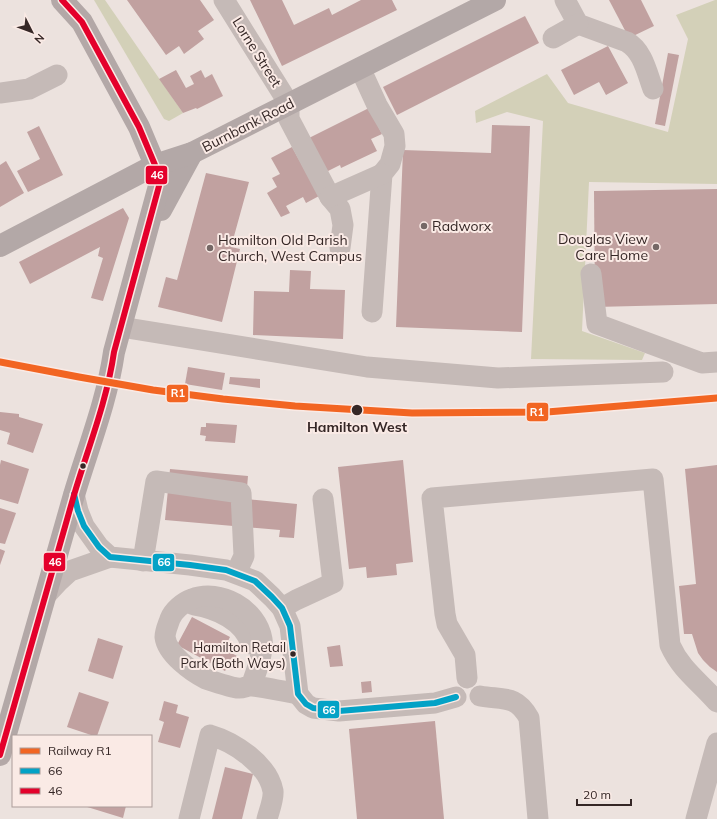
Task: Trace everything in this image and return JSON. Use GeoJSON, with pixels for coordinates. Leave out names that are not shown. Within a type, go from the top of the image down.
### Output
{"type":"FeatureCollection","features":[{"type":"Feature","properties":{"kind":"main road"},"geometry":{"type":"LineString","coordinates":[[0,755],[6,715],[45,596],[74,494],[101,410],[112,369],[114,352],[159,186],[155,165],[139,127],[82,22],[62,0]]}},
{"type":"Feature","properties":{"kind":"main road","name":"Burnbank Road"},"geometry":{"type":"LineString","coordinates":[[0,246],[155,165],[192,153],[492,1]]}},
{"type":"Feature","properties":{"kind":"main road"},"geometry":{"type":"LineString","coordinates":[[145,240],[192,153]]}},
{"type":"Feature","properties":{"kind":"street","name":"Lorne Street"},"geometry":{"type":"LineString","coordinates":[[224,0],[289,104]]}},
{"type":"Feature","properties":{"kind":"street"},"geometry":{"type":"LineString","coordinates":[[565,0],[578,24],[633,45],[640,54],[653,89]]}},
{"type":"Feature","properties":{"kind":"street"},"geometry":{"type":"LineString","coordinates":[[553,38],[578,24]]}},
{"type":"Feature","properties":{"kind":"street"},"geometry":{"type":"LineString","coordinates":[[330,198],[382,174],[390,164],[395,146],[394,134],[377,105],[360,68]]}},
{"type":"Feature","properties":{"kind":"street"},"geometry":{"type":"LineString","coordinates":[[0,93],[29,88],[57,75]]}},
{"type":"Feature","properties":{"kind":"street"},"geometry":{"type":"LineString","coordinates":[[289,104],[289,119],[330,198],[340,209],[342,225],[340,248]]}},
{"type":"Feature","properties":{"kind":"street"},"geometry":{"type":"LineString","coordinates":[[372,312],[382,174]]}},
{"type":"Feature","properties":{"kind":"street"},"geometry":{"type":"LineString","coordinates":[[591,274],[598,324],[702,363],[717,362]]}},
{"type":"Feature","properties":{"kind":"street"},"geometry":{"type":"LineString","coordinates":[[121,327],[367,367],[498,378],[663,372]]}},
{"type":"Feature","properties":{"kind":"street"},"geometry":{"type":"LineString","coordinates":[[467,678],[465,655],[447,624],[445,614],[432,498],[654,479],[670,645],[680,663],[717,702]]}},
{"type":"Feature","properties":{"kind":"street"},"geometry":{"type":"LineString","coordinates":[[143,561],[156,481],[241,493],[244,556],[236,573]]}},
{"type":"Feature","properties":{"kind":"street"},"geometry":{"type":"LineString","coordinates":[[74,494],[78,511],[84,526],[99,547],[110,557]]}},
{"type":"Feature","properties":{"kind":"street"},"geometry":{"type":"LineString","coordinates":[[282,608],[332,583],[323,499]]}},
{"type":"Feature","properties":{"kind":"street"},"geometry":{"type":"LineString","coordinates":[[45,596],[70,571],[110,557],[226,570],[255,581],[282,608],[290,626],[298,694],[306,704],[312,708],[339,711],[435,703],[456,697]]}},
{"type":"Feature","properties":{"kind":"street"},"geometry":{"type":"LineString","coordinates":[[251,686],[262,650],[260,629],[254,618],[234,602],[219,597],[203,596],[191,599],[173,613],[166,627],[165,635],[166,642],[179,661],[207,679],[239,688],[251,686],[298,694]]}},
{"type":"Feature","properties":{"kind":"street"},"geometry":{"type":"LineString","coordinates":[[170,647],[227,677],[235,677],[242,673],[250,654],[251,643],[244,630],[236,622],[221,614],[197,606],[183,604]]}},
{"type":"Feature","properties":{"kind":"street"},"geometry":{"type":"LineString","coordinates":[[467,678],[478,683],[481,691],[480,696],[475,702],[467,704],[462,703],[456,697],[455,693],[459,681],[467,678]]}},
{"type":"Feature","properties":{"kind":"street"},"geometry":{"type":"LineString","coordinates":[[480,696],[511,700],[523,709],[529,718],[538,819]]}},
{"type":"Feature","properties":{"kind":"street"},"geometry":{"type":"LineString","coordinates":[[189,819],[210,735],[235,745],[251,757],[262,769],[273,792],[267,819]]}},
{"type":"Feature","properties":{"kind":"street"},"geometry":{"type":"LineString","coordinates":[[696,819],[717,744]]}},
{"type":"Feature","properties":{"kind":"shaded area"},"geometry":{"type":"Polygon","coordinates":[[[94,0],[105,0],[183,113],[169,121],[164,119],[94,0]]]}},
{"type":"Feature","properties":{"kind":"shaded area"},"geometry":{"type":"Polygon","coordinates":[[[717,0],[717,184],[589,182],[582,331],[645,353],[642,360],[531,359],[543,121],[507,112],[476,123],[475,111],[547,74],[568,103],[668,132],[688,39],[676,15],[717,0]]]}},
{"type":"Feature","properties":{"kind":"building"},"geometry":{"type":"Polygon","coordinates":[[[127,0],[200,0],[214,20],[198,31],[204,39],[184,54],[179,46],[166,55],[127,0]]]}},
{"type":"Feature","properties":{"kind":"building"},"geometry":{"type":"Polygon","coordinates":[[[250,0],[282,0],[294,25],[329,8],[332,15],[361,0],[392,0],[397,10],[282,66],[250,0]]]}},
{"type":"Feature","properties":{"kind":"building"},"geometry":{"type":"Polygon","coordinates":[[[609,0],[641,0],[654,26],[629,38],[609,0]]]}},
{"type":"Feature","properties":{"kind":"building"},"geometry":{"type":"Polygon","coordinates":[[[525,16],[539,43],[397,115],[383,87],[525,16]]]}},
{"type":"Feature","properties":{"kind":"building"},"geometry":{"type":"Polygon","coordinates":[[[608,46],[628,83],[606,95],[599,82],[574,95],[561,70],[608,46]]]}},
{"type":"Feature","properties":{"kind":"building"},"geometry":{"type":"Polygon","coordinates":[[[668,53],[679,55],[665,126],[655,124],[668,53]]]}},
{"type":"Feature","properties":{"kind":"building"},"geometry":{"type":"Polygon","coordinates":[[[176,70],[186,88],[194,84],[190,76],[201,70],[205,78],[212,74],[223,96],[197,109],[196,108],[183,113],[159,79],[176,70]]]}},
{"type":"Feature","properties":{"kind":"building"},"geometry":{"type":"Polygon","coordinates":[[[369,108],[382,134],[371,139],[377,151],[341,168],[340,165],[322,174],[305,140],[369,108]]]}},
{"type":"Feature","properties":{"kind":"building"},"geometry":{"type":"Polygon","coordinates":[[[492,125],[530,126],[522,332],[396,327],[403,150],[491,153],[492,125]]]}},
{"type":"Feature","properties":{"kind":"building"},"geometry":{"type":"Polygon","coordinates":[[[39,126],[63,175],[28,192],[17,171],[40,159],[27,132],[39,126]]]}},
{"type":"Feature","properties":{"kind":"building"},"geometry":{"type":"Polygon","coordinates":[[[292,147],[319,196],[306,203],[303,197],[286,206],[290,213],[281,217],[267,193],[277,187],[272,178],[280,174],[271,158],[292,147]]]}},
{"type":"Feature","properties":{"kind":"building"},"geometry":{"type":"Polygon","coordinates":[[[6,161],[24,193],[0,207],[0,165],[6,161]]]}},
{"type":"Feature","properties":{"kind":"building","name":"Hamilton Old Parish Church, West Campus"},"geometry":{"type":"Polygon","coordinates":[[[206,173],[249,182],[231,247],[240,249],[222,322],[158,307],[166,277],[177,280],[206,173]]]}},
{"type":"Feature","properties":{"kind":"building","name":"Douglas View Care Home"},"geometry":{"type":"Polygon","coordinates":[[[717,189],[717,304],[595,307],[594,191],[717,189]]]}},
{"type":"Feature","properties":{"kind":"building"},"geometry":{"type":"Polygon","coordinates":[[[123,208],[129,218],[103,301],[91,298],[103,258],[98,256],[100,247],[30,284],[19,262],[123,208]]]}},
{"type":"Feature","properties":{"kind":"building"},"geometry":{"type":"Polygon","coordinates":[[[290,270],[311,271],[310,289],[345,290],[343,339],[253,335],[254,291],[289,292],[290,270]]]}},
{"type":"Feature","properties":{"kind":"building"},"geometry":{"type":"Polygon","coordinates":[[[188,367],[225,373],[222,390],[185,384],[188,367]]]}},
{"type":"Feature","properties":{"kind":"building"},"geometry":{"type":"Polygon","coordinates":[[[230,377],[260,379],[260,388],[229,384],[230,377]]]}},
{"type":"Feature","properties":{"kind":"building"},"geometry":{"type":"Polygon","coordinates":[[[0,412],[19,414],[19,417],[43,424],[33,453],[7,444],[10,433],[0,430],[0,412]]]}},
{"type":"Feature","properties":{"kind":"building"},"geometry":{"type":"Polygon","coordinates":[[[206,423],[237,425],[235,443],[205,441],[206,436],[200,435],[201,427],[206,427],[206,423]]]}},
{"type":"Feature","properties":{"kind":"building"},"geometry":{"type":"Polygon","coordinates":[[[1,460],[29,469],[18,504],[0,499],[1,460]]]}},
{"type":"Feature","properties":{"kind":"building"},"geometry":{"type":"Polygon","coordinates":[[[403,460],[413,562],[396,564],[397,575],[367,578],[366,567],[349,569],[338,467],[403,460]]]}},
{"type":"Feature","properties":{"kind":"building"},"geometry":{"type":"Polygon","coordinates":[[[717,465],[717,672],[703,660],[698,653],[692,634],[684,634],[679,586],[696,584],[685,469],[717,465]]]}},
{"type":"Feature","properties":{"kind":"building"},"geometry":{"type":"Polygon","coordinates":[[[170,469],[248,476],[246,499],[297,504],[294,538],[279,537],[280,530],[165,520],[170,469]]]}},
{"type":"Feature","properties":{"kind":"building"},"geometry":{"type":"Polygon","coordinates":[[[0,508],[16,513],[5,544],[0,543],[0,508]]]}},
{"type":"Feature","properties":{"kind":"building"},"geometry":{"type":"Polygon","coordinates":[[[0,549],[5,551],[0,565],[0,549]]]}},
{"type":"Feature","properties":{"kind":"building"},"geometry":{"type":"Polygon","coordinates":[[[192,617],[230,637],[224,649],[237,656],[230,669],[227,668],[225,671],[177,645],[192,617]]]}},
{"type":"Feature","properties":{"kind":"building"},"geometry":{"type":"Polygon","coordinates":[[[98,638],[123,646],[113,679],[88,671],[98,638]]]}},
{"type":"Feature","properties":{"kind":"building"},"geometry":{"type":"Polygon","coordinates":[[[340,645],[343,666],[330,667],[327,647],[340,645]]]}},
{"type":"Feature","properties":{"kind":"building"},"geometry":{"type":"Polygon","coordinates":[[[371,681],[372,692],[362,693],[361,682],[371,681]]]}},
{"type":"Feature","properties":{"kind":"building"},"geometry":{"type":"Polygon","coordinates":[[[79,692],[109,702],[97,735],[91,735],[67,727],[79,692]]]}},
{"type":"Feature","properties":{"kind":"building"},"geometry":{"type":"Polygon","coordinates":[[[164,701],[178,705],[176,713],[189,717],[180,748],[158,742],[164,722],[159,720],[164,701]]]}},
{"type":"Feature","properties":{"kind":"building"},"geometry":{"type":"Polygon","coordinates":[[[435,721],[444,819],[357,819],[349,729],[435,721]]]}},
{"type":"Feature","properties":{"kind":"building"},"geometry":{"type":"Polygon","coordinates":[[[225,767],[253,774],[242,819],[212,819],[225,767]]]}},
{"type":"Feature","properties":{"kind":"building"},"geometry":{"type":"Polygon","coordinates":[[[87,807],[126,807],[123,818],[87,807]]]}},
{"type":"Feature","properties":{"kind":"rail line","name":"R1"},"geometry":{"type":"LineString","coordinates":[[0,362],[153,390],[223,399],[295,406],[412,413],[547,412],[717,398]]}},
{"type":"Feature","properties":{"kind":"transit line","name":"46"},"geometry":{"type":"LineString","coordinates":[[0,755],[74,495],[102,406],[114,352],[159,186],[155,165],[139,127],[82,22],[62,0]]}},
{"type":"Feature","properties":{"kind":"transit line","name":"66"},"geometry":{"type":"LineString","coordinates":[[74,494],[78,511],[84,526],[99,547],[110,557],[226,570],[255,581],[282,608],[290,626],[298,694],[306,704],[313,708],[339,711],[435,703],[456,697]]}},
{"type":"Feature","properties":{"kind":"place","name":"Radworx"},"geometry":{"type":"Point","coordinates":[424,226]}},
{"type":"Feature","properties":{"kind":"place","name":"Douglas View Care Home"},"geometry":{"type":"Point","coordinates":[656,247]}},
{"type":"Feature","properties":{"kind":"place","name":"Hamilton Old Parish Church, West Campus"},"geometry":{"type":"Point","coordinates":[210,248]}},
{"type":"Feature","properties":{"kind":"place","name":"Hamilton West"},"geometry":{"type":"Point","coordinates":[357,410]}},
{"type":"Feature","properties":{"kind":"place","name":"Hamilton Retail Park (Both Ways)"},"geometry":{"type":"Point","coordinates":[293,654]}}]}
